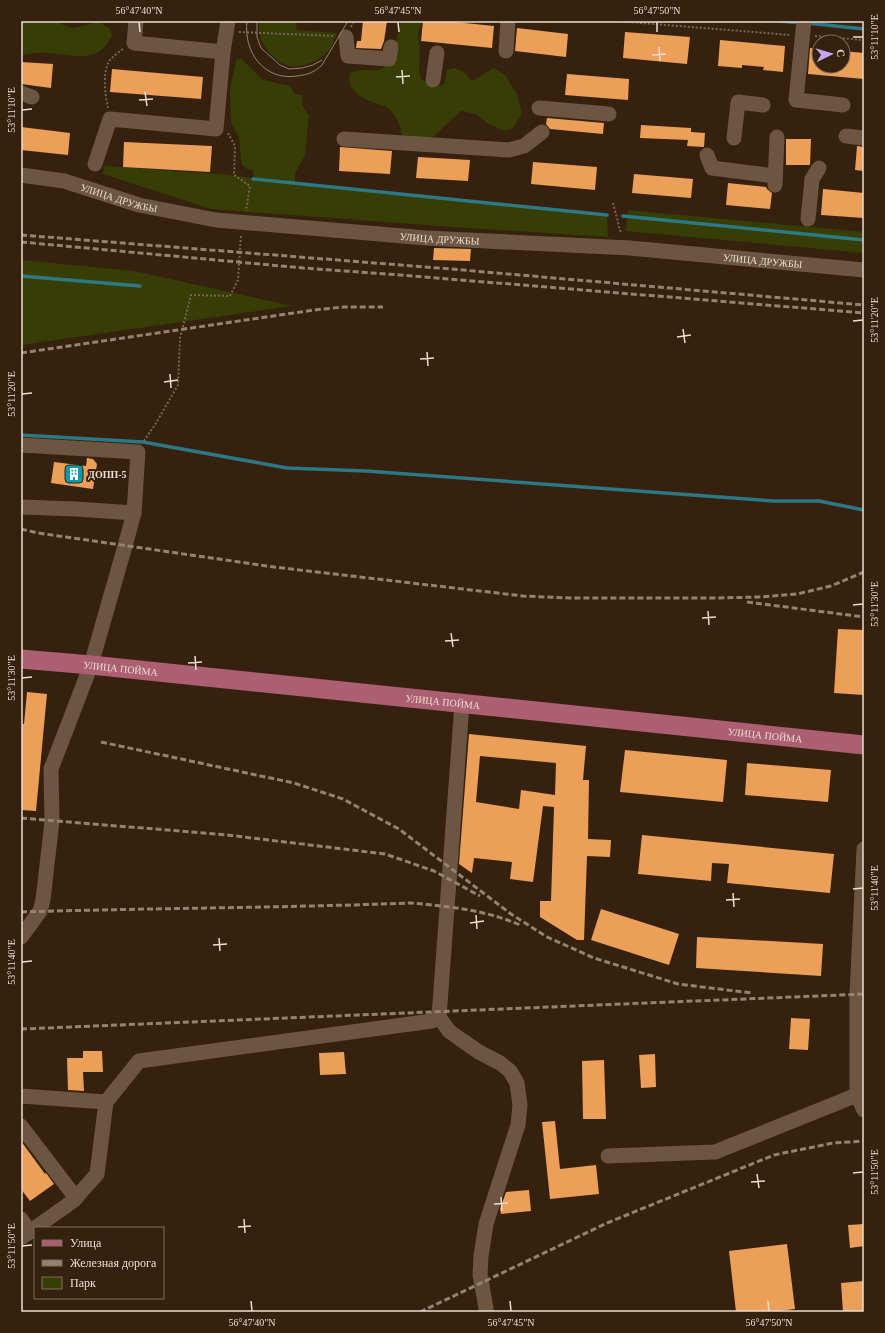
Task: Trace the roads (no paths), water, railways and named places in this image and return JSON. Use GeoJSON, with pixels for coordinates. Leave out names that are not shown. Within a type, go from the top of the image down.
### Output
{"type":"FeatureCollection","features":[{"type":"Feature","properties":{"kind":"main road","name":"УЛИЦА ПОЙМА"},"geometry":{"type":"LineString","coordinates":[[21,659],[864,745]]}},
{"type":"Feature","properties":{"kind":"street"},"geometry":{"type":"LineString","coordinates":[[136,21],[134,43],[223,52]]}},
{"type":"Feature","properties":{"kind":"street"},"geometry":{"type":"LineString","coordinates":[[506,51],[508,21]]}},
{"type":"Feature","properties":{"kind":"street"},"geometry":{"type":"LineString","coordinates":[[95,164],[110,119],[216,129],[223,52],[227,26]]}},
{"type":"Feature","properties":{"kind":"street"},"geometry":{"type":"LineString","coordinates":[[803,28],[796,100],[843,105]]}},
{"type":"Feature","properties":{"kind":"street"},"geometry":{"type":"LineString","coordinates":[[346,37],[348,56],[389,59],[391,47]]}},
{"type":"Feature","properties":{"kind":"street"},"geometry":{"type":"LineString","coordinates":[[433,80],[437,53]]}},
{"type":"Feature","properties":{"kind":"street"},"geometry":{"type":"LineString","coordinates":[[734,138],[738,102],[763,105]]}},
{"type":"Feature","properties":{"kind":"street"},"geometry":{"type":"LineString","coordinates":[[539,108],[609,114]]}},
{"type":"Feature","properties":{"kind":"street"},"geometry":{"type":"LineString","coordinates":[[344,139],[509,150],[524,146],[542,132]]}},
{"type":"Feature","properties":{"kind":"street"},"geometry":{"type":"LineString","coordinates":[[846,136],[864,138]]}},
{"type":"Feature","properties":{"kind":"street"},"geometry":{"type":"LineString","coordinates":[[707,155],[712,168],[775,180],[777,137]]}},
{"type":"Feature","properties":{"kind":"street"},"geometry":{"type":"LineString","coordinates":[[808,219],[812,179],[819,168]]}},
{"type":"Feature","properties":{"kind":"street","name":"УЛИЦА ДРУЖБЫ"},"geometry":{"type":"LineString","coordinates":[[21,175],[64,181],[139,205],[216,220],[242,223],[426,238],[630,248],[864,270]]}},
{"type":"Feature","properties":{"kind":"street"},"geometry":{"type":"LineString","coordinates":[[21,445],[138,452],[134,513],[91,665],[51,769],[52,821],[40,911],[21,937]]}},
{"type":"Feature","properties":{"kind":"street"},"geometry":{"type":"LineString","coordinates":[[21,507],[134,513]]}},
{"type":"Feature","properties":{"kind":"street"},"geometry":{"type":"LineString","coordinates":[[462,704],[439,1017],[449,1031],[480,1052],[500,1063],[510,1072],[517,1083],[520,1104],[518,1125],[486,1224],[481,1256],[480,1275],[486,1312]]}},
{"type":"Feature","properties":{"kind":"street"},"geometry":{"type":"LineString","coordinates":[[864,849],[857,994],[857,1095],[864,1110]]}},
{"type":"Feature","properties":{"kind":"street"},"geometry":{"type":"LineString","coordinates":[[37,1227],[76,1198],[97,1174],[106,1102],[139,1061],[432,1021],[439,1017]]}},
{"type":"Feature","properties":{"kind":"street"},"geometry":{"type":"LineString","coordinates":[[608,1156],[715,1152],[857,1095]]}},
{"type":"Feature","properties":{"kind":"street"},"geometry":{"type":"LineString","coordinates":[[21,1096],[106,1102]]}},
{"type":"Feature","properties":{"kind":"street"},"geometry":{"type":"LineString","coordinates":[[21,1126],[76,1198]]}},
{"type":"Feature","properties":{"kind":"street"},"geometry":{"type":"LineString","coordinates":[[21,1219],[30,1232]]}},
{"type":"Feature","properties":{"kind":"waterway"},"geometry":{"type":"LineString","coordinates":[[780,21],[801,23]]}},
{"type":"Feature","properties":{"kind":"waterway"},"geometry":{"type":"LineString","coordinates":[[807,23],[864,29]]}},
{"type":"Feature","properties":{"kind":"waterway"},"geometry":{"type":"LineString","coordinates":[[253,179],[607,215]]}},
{"type":"Feature","properties":{"kind":"waterway"},"geometry":{"type":"LineString","coordinates":[[623,216],[864,240]]}},
{"type":"Feature","properties":{"kind":"waterway"},"geometry":{"type":"LineString","coordinates":[[21,276],[140,286]]}},
{"type":"Feature","properties":{"kind":"waterway"},"geometry":{"type":"LineString","coordinates":[[21,435],[143,442],[287,468],[366,471],[773,501],[819,501],[864,510]]}},
{"type":"Feature","properties":{"kind":"tram line"},"geometry":{"type":"LineString","coordinates":[[247,21],[248,43],[258,62],[275,74],[285,76],[297,76],[311,73],[322,65],[348,21]]}},
{"type":"Feature","properties":{"kind":"tram line"},"geometry":{"type":"LineString","coordinates":[[257,21],[257,37],[261,48],[280,65],[289,69],[302,68],[313,65],[322,60]]}},
{"type":"Feature","properties":{"kind":"railway"},"geometry":{"type":"LineString","coordinates":[[21,235],[451,269],[864,305]]}},
{"type":"Feature","properties":{"kind":"railway"},"geometry":{"type":"LineString","coordinates":[[21,242],[303,268],[864,313]]}},
{"type":"Feature","properties":{"kind":"railway"},"geometry":{"type":"LineString","coordinates":[[21,353],[314,310],[344,307],[383,307]]}},
{"type":"Feature","properties":{"kind":"railway"},"geometry":{"type":"LineString","coordinates":[[21,529],[38,533],[274,567],[523,596],[570,598],[759,597],[797,594],[831,586],[864,572]]}},
{"type":"Feature","properties":{"kind":"railway"},"geometry":{"type":"LineString","coordinates":[[747,602],[864,617]]}},
{"type":"Feature","properties":{"kind":"railway"},"geometry":{"type":"LineString","coordinates":[[101,742],[294,783],[343,799],[399,829],[511,914],[547,937],[594,958],[678,984],[752,993]]}},
{"type":"Feature","properties":{"kind":"railway"},"geometry":{"type":"LineString","coordinates":[[21,818],[227,835],[385,854],[434,871],[480,896]]}},
{"type":"Feature","properties":{"kind":"railway"},"geometry":{"type":"LineString","coordinates":[[21,912],[410,903],[452,907],[480,912],[520,925]]}},
{"type":"Feature","properties":{"kind":"railway"},"geometry":{"type":"LineString","coordinates":[[21,1029],[864,994]]}},
{"type":"Feature","properties":{"kind":"railway"},"geometry":{"type":"LineString","coordinates":[[420,1312],[607,1223],[774,1155],[833,1143],[864,1141]]}},
{"type":"Feature","properties":{"kind":"place","name":"ДОПП-5"},"geometry":{"type":"Point","coordinates":[74,474]}}]}
